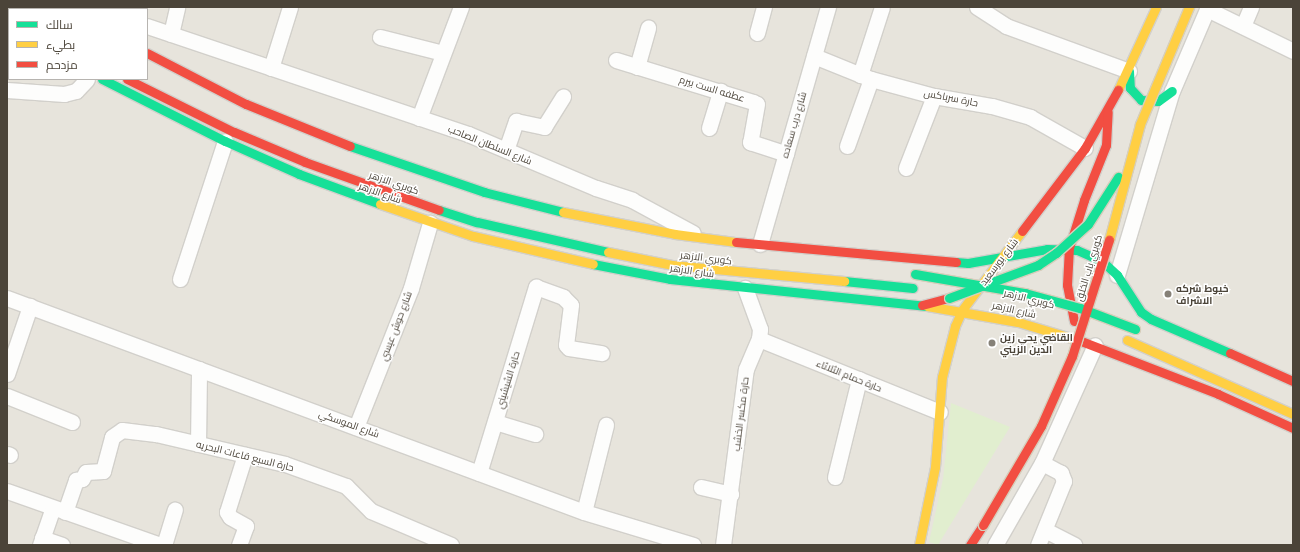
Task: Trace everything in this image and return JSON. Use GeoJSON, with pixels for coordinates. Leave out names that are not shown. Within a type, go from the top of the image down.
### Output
{"type":"FeatureCollection","features":[{"type":"Feature","properties":{"kind":"main road","name":"شارع بورسعيد"},"geometry":{"type":"LineString","coordinates":[[919,545],[935,467],[945,360],[962,310],[1085,148],[1129,71],[1156,7]]}},
{"type":"Feature","properties":{"kind":"main road","name":"كوبري باب الخلق"},"geometry":{"type":"LineString","coordinates":[[970,545],[1041,426],[1072,356],[1110,238],[1140,124],[1189,7]]}},
{"type":"Feature","properties":{"kind":"main road"},"geometry":{"type":"LineString","coordinates":[[148,54],[179,71],[267,113],[380,158],[448,181],[575,215],[701,237],[760,244],[968,263],[1047,249],[1069,248],[1088,253],[1102,261],[1117,275],[1134,304],[1151,319],[1293,381]]}},
{"type":"Feature","properties":{"kind":"main road"},"geometry":{"type":"LineString","coordinates":[[1129,71],[1130,88],[1141,100],[1158,101],[1172,91]]}},
{"type":"Feature","properties":{"kind":"main road","name":"شارع الازهر"},"geometry":{"type":"LineString","coordinates":[[104,80],[225,141],[311,179],[430,223],[567,259],[670,279],[745,288],[922,305],[962,310],[1018,322],[1089,343],[1218,394],[1293,428]]}},
{"type":"Feature","properties":{"kind":"main road","name":"كوبري الازهر"},"geometry":{"type":"LineString","coordinates":[[129,80],[234,132],[305,162],[371,188],[477,222],[570,245],[672,264],[921,290]]}},
{"type":"Feature","properties":{"kind":"main road"},"geometry":{"type":"LineString","coordinates":[[1089,343],[1074,320],[1068,297],[1069,248],[1084,200],[1106,145],[1108,110]]}},
{"type":"Feature","properties":{"kind":"main road"},"geometry":{"type":"LineString","coordinates":[[922,305],[949,298],[1038,265],[1075,238],[1096,214],[1110,192],[1140,124]]}},
{"type":"Feature","properties":{"kind":"main road","name":"كوبري الازهر"},"geometry":{"type":"LineString","coordinates":[[908,273],[970,282],[1025,293],[1080,308],[1142,332]]}},
{"type":"Feature","properties":{"kind":"main road"},"geometry":{"type":"LineString","coordinates":[[936,292],[983,299]]}},
{"type":"Feature","properties":{"kind":"main road","name":"كوبري الازهر"},"geometry":{"type":"LineString","coordinates":[[1060,318],[1090,327]]}},
{"type":"Feature","properties":{"kind":"main road"},"geometry":{"type":"LineString","coordinates":[[1120,338],[1293,414]]}},
{"type":"Feature","properties":{"kind":"street"},"geometry":{"type":"LineString","coordinates":[[171,34],[177,7]]}},
{"type":"Feature","properties":{"kind":"street"},"geometry":{"type":"LineString","coordinates":[[271,68],[290,7]]}},
{"type":"Feature","properties":{"kind":"street"},"geometry":{"type":"LineString","coordinates":[[419,118],[461,7]]}},
{"type":"Feature","properties":{"kind":"street"},"geometry":{"type":"LineString","coordinates":[[757,33],[764,7]]}},
{"type":"Feature","properties":{"kind":"street","name":"شارع درب سعاده"},"geometry":{"type":"LineString","coordinates":[[760,244],[828,7]]}},
{"type":"Feature","properties":{"kind":"street"},"geometry":{"type":"LineString","coordinates":[[847,146],[882,7]]}},
{"type":"Feature","properties":{"kind":"street"},"geometry":{"type":"LineString","coordinates":[[977,7],[1006,26],[1129,71]]}},
{"type":"Feature","properties":{"kind":"street"},"geometry":{"type":"LineString","coordinates":[[1243,26],[1250,7]]}},
{"type":"Feature","properties":{"kind":"street"},"geometry":{"type":"LineString","coordinates":[[1117,275],[1172,91],[1207,8],[1293,51]]}},
{"type":"Feature","properties":{"kind":"street","name":"شارع السلطان الصاحب"},"geometry":{"type":"LineString","coordinates":[[148,26],[419,118],[506,150],[596,188],[632,200],[701,237]]}},
{"type":"Feature","properties":{"kind":"street"},"geometry":{"type":"LineString","coordinates":[[637,67],[648,28]]}},
{"type":"Feature","properties":{"kind":"street"},"geometry":{"type":"LineString","coordinates":[[380,37],[443,53]]}},
{"type":"Feature","properties":{"kind":"street","name":"حارة سرباكس"},"geometry":{"type":"LineString","coordinates":[[814,56],[865,77],[934,96],[992,106],[1024,115],[1085,148]]}},
{"type":"Feature","properties":{"kind":"street","name":"عطفه الست بيرم"},"geometry":{"type":"LineString","coordinates":[[616,60],[720,91],[757,104],[750,142],[786,154]]}},
{"type":"Feature","properties":{"kind":"street"},"geometry":{"type":"LineString","coordinates":[[7,90],[64,94],[76,91],[86,80]]}},
{"type":"Feature","properties":{"kind":"street"},"geometry":{"type":"LineString","coordinates":[[709,128],[720,91]]}},
{"type":"Feature","properties":{"kind":"street"},"geometry":{"type":"LineString","coordinates":[[906,168],[934,96]]}},
{"type":"Feature","properties":{"kind":"street"},"geometry":{"type":"LineString","coordinates":[[506,150],[516,121],[544,127],[563,97]]}},
{"type":"Feature","properties":{"kind":"street"},"geometry":{"type":"LineString","coordinates":[[180,279],[225,141]]}},
{"type":"Feature","properties":{"kind":"street","name":"شارع حوش عيسي"},"geometry":{"type":"LineString","coordinates":[[356,427],[411,288],[430,223]]}},
{"type":"Feature","properties":{"kind":"street","name":"حارة الشيشيني"},"geometry":{"type":"LineString","coordinates":[[479,473],[536,287],[563,297],[571,305],[566,345],[569,348],[602,353]]}},
{"type":"Feature","properties":{"kind":"street"},"geometry":{"type":"LineString","coordinates":[[745,288],[760,329],[759,339]]}},
{"type":"Feature","properties":{"kind":"street","name":"شارع الموسكي"},"geometry":{"type":"LineString","coordinates":[[7,298],[584,512],[693,545]]}},
{"type":"Feature","properties":{"kind":"street"},"geometry":{"type":"LineString","coordinates":[[7,374],[30,306]]}},
{"type":"Feature","properties":{"kind":"street","name":"حارة حمام الثلاثاء"},"geometry":{"type":"LineString","coordinates":[[759,339],[940,412]]}},
{"type":"Feature","properties":{"kind":"street","name":"حارة مكسر الخشب"},"geometry":{"type":"LineString","coordinates":[[723,545],[731,494],[746,369],[759,339]]}},
{"type":"Feature","properties":{"kind":"street"},"geometry":{"type":"LineString","coordinates":[[995,545],[1042,463],[1089,343]]}},
{"type":"Feature","properties":{"kind":"street"},"geometry":{"type":"LineString","coordinates":[[198,444],[199,369]]}},
{"type":"Feature","properties":{"kind":"street"},"geometry":{"type":"LineString","coordinates":[[835,477],[859,379]]}},
{"type":"Feature","properties":{"kind":"street"},"geometry":{"type":"LineString","coordinates":[[7,396],[72,422]]}},
{"type":"Feature","properties":{"kind":"street"},"geometry":{"type":"LineString","coordinates":[[495,422],[535,434]]}},
{"type":"Feature","properties":{"kind":"street"},"geometry":{"type":"LineString","coordinates":[[584,512],[606,425]]}},
{"type":"Feature","properties":{"kind":"street","name":"حارة السبع قاعات البحريه"},"geometry":{"type":"LineString","coordinates":[[59,510],[76,480],[82,480],[86,472],[103,471],[112,437],[116,432],[122,430],[156,434],[285,464],[346,486],[371,511],[451,545]]}},
{"type":"Feature","properties":{"kind":"street"},"geometry":{"type":"LineString","coordinates":[[239,545],[246,526],[230,517],[227,512],[245,455]]}},
{"type":"Feature","properties":{"kind":"street"},"geometry":{"type":"LineString","coordinates":[[1038,545],[1064,481],[1061,473],[1042,463]]}},
{"type":"Feature","properties":{"kind":"street"},"geometry":{"type":"LineString","coordinates":[[701,487],[731,494]]}},
{"type":"Feature","properties":{"kind":"street"},"geometry":{"type":"LineString","coordinates":[[7,492],[160,545]]}},
{"type":"Feature","properties":{"kind":"street"},"geometry":{"type":"LineString","coordinates":[[59,510],[41,541],[62,545]]}},
{"type":"Feature","properties":{"kind":"street"},"geometry":{"type":"LineString","coordinates":[[164,545],[175,510]]}},
{"type":"Feature","properties":{"kind":"street"},"geometry":{"type":"LineString","coordinates":[[1044,530],[1074,545]]}},
{"type":"Feature","properties":{"kind":"shaded area"},"geometry":{"type":"Polygon","coordinates":[[[7,7],[1293,7],[1293,545],[7,545],[7,7]]]}},
{"type":"Feature","properties":{"kind":"green space"},"geometry":{"type":"Polygon","coordinates":[[[951,403],[1010,427],[938,545],[929,542],[943,479],[951,403]]]}},
{"type":"Feature","properties":{"kind":"traffic: fast"},"geometry":{"type":"LineString","coordinates":[[1129,71],[1130,88],[1141,100],[1158,101],[1172,91]]}},
{"type":"Feature","properties":{"kind":"traffic: fast"},"geometry":{"type":"LineString","coordinates":[[104,80],[225,141],[299,174],[380,204]]}},
{"type":"Feature","properties":{"kind":"traffic: fast"},"geometry":{"type":"LineString","coordinates":[[350,146],[484,192],[563,212]]}},
{"type":"Feature","properties":{"kind":"traffic: fast"},"geometry":{"type":"LineString","coordinates":[[949,298],[1038,265],[1056,253],[1088,224],[1118,177]]}},
{"type":"Feature","properties":{"kind":"traffic: fast"},"geometry":{"type":"LineString","coordinates":[[439,210],[477,222],[608,252]]}},
{"type":"Feature","properties":{"kind":"traffic: fast"},"geometry":{"type":"LineString","coordinates":[[956,262],[968,263],[1047,249],[1077,250],[1102,261],[1117,275],[1141,312],[1151,319],[1230,353]]}},
{"type":"Feature","properties":{"kind":"traffic: fast"},"geometry":{"type":"LineString","coordinates":[[593,264],[670,279],[927,306]]}},
{"type":"Feature","properties":{"kind":"traffic: fast"},"geometry":{"type":"LineString","coordinates":[[915,274],[1025,293],[1080,308],[1135,329]]}},
{"type":"Feature","properties":{"kind":"traffic: fast"},"geometry":{"type":"LineString","coordinates":[[844,281],[913,288]]}},
{"type":"Feature","properties":{"kind":"traffic: slow"},"geometry":{"type":"LineString","coordinates":[[1118,90],[1156,7]]}},
{"type":"Feature","properties":{"kind":"traffic: slow"},"geometry":{"type":"LineString","coordinates":[[1109,240],[1140,124],[1189,7]]}},
{"type":"Feature","properties":{"kind":"traffic: slow"},"geometry":{"type":"LineString","coordinates":[[380,204],[473,236],[593,264]]}},
{"type":"Feature","properties":{"kind":"traffic: slow"},"geometry":{"type":"LineString","coordinates":[[563,212],[675,234],[736,242]]}},
{"type":"Feature","properties":{"kind":"traffic: slow"},"geometry":{"type":"LineString","coordinates":[[919,545],[935,467],[942,377],[955,326],[962,310],[1022,231]]}},
{"type":"Feature","properties":{"kind":"traffic: slow"},"geometry":{"type":"LineString","coordinates":[[608,252],[672,265],[844,281]]}},
{"type":"Feature","properties":{"kind":"traffic: slow"},"geometry":{"type":"LineString","coordinates":[[927,306],[1018,322],[1081,341]]}},
{"type":"Feature","properties":{"kind":"traffic: slow"},"geometry":{"type":"LineString","coordinates":[[1127,340],[1293,414]]}},
{"type":"Feature","properties":{"kind":"traffic: jam"},"geometry":{"type":"LineString","coordinates":[[148,54],[246,104],[350,146]]}},
{"type":"Feature","properties":{"kind":"traffic: jam"},"geometry":{"type":"LineString","coordinates":[[129,80],[234,132],[305,162],[439,210]]}},
{"type":"Feature","properties":{"kind":"traffic: jam"},"geometry":{"type":"LineString","coordinates":[[1022,231],[1085,148],[1118,90]]}},
{"type":"Feature","properties":{"kind":"traffic: jam"},"geometry":{"type":"LineString","coordinates":[[1074,321],[1067,285],[1069,248],[1084,200],[1106,145],[1108,112]]}},
{"type":"Feature","properties":{"kind":"traffic: jam"},"geometry":{"type":"LineString","coordinates":[[983,525],[1041,426],[1072,356],[1109,240]]}},
{"type":"Feature","properties":{"kind":"traffic: jam"},"geometry":{"type":"LineString","coordinates":[[736,242],[956,262]]}},
{"type":"Feature","properties":{"kind":"traffic: jam"},"geometry":{"type":"LineString","coordinates":[[922,305],[949,298]]}},
{"type":"Feature","properties":{"kind":"traffic: jam"},"geometry":{"type":"LineString","coordinates":[[1081,341],[1218,394],[1293,428]]}},
{"type":"Feature","properties":{"kind":"traffic: jam"},"geometry":{"type":"LineString","coordinates":[[1230,353],[1293,381]]}},
{"type":"Feature","properties":{"kind":"traffic: jam"},"geometry":{"type":"LineString","coordinates":[[970,545],[983,525]]}},
{"type":"Feature","properties":{"kind":"place","name":"خيوط شركه الاشراف"},"geometry":{"type":"Point","coordinates":[1168,294]}},
{"type":"Feature","properties":{"kind":"place","name":"القاضي يحي زين الدين الزيني"},"geometry":{"type":"Point","coordinates":[992,343]}}]}
